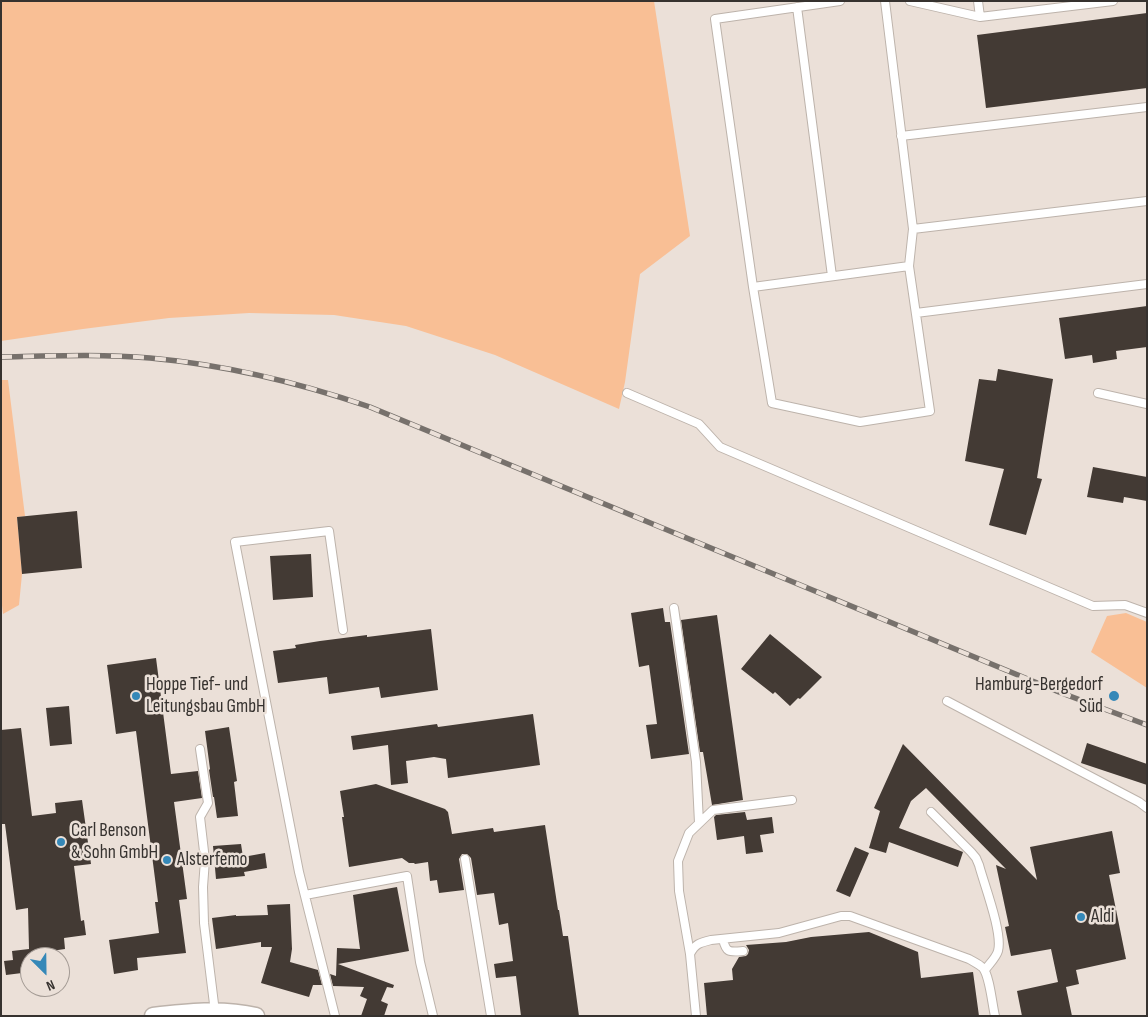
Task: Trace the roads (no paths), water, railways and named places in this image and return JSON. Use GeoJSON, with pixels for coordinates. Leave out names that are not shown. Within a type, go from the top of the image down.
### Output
{"type":"FeatureCollection","features":[{"type":"Feature","properties":{"kind":"street"},"geometry":{"type":"LineString","coordinates":[[152,1016],[195,1012],[256,1016]]}},
{"type":"Feature","properties":{"kind":"lane"},"geometry":{"type":"LineString","coordinates":[[840,1],[715,19],[753,287],[772,403],[860,422],[930,411],[909,266],[914,229],[885,1]]}},
{"type":"Feature","properties":{"kind":"lane"},"geometry":{"type":"LineString","coordinates":[[910,1],[980,17],[1113,1]]}},
{"type":"Feature","properties":{"kind":"lane"},"geometry":{"type":"LineString","coordinates":[[978,1],[980,17]]}},
{"type":"Feature","properties":{"kind":"lane"},"geometry":{"type":"LineString","coordinates":[[797,7],[832,276]]}},
{"type":"Feature","properties":{"kind":"lane"},"geometry":{"type":"LineString","coordinates":[[901,136],[1147,107]]}},
{"type":"Feature","properties":{"kind":"lane"},"geometry":{"type":"LineString","coordinates":[[914,229],[1147,201]]}},
{"type":"Feature","properties":{"kind":"lane"},"geometry":{"type":"LineString","coordinates":[[753,287],[909,266]]}},
{"type":"Feature","properties":{"kind":"lane"},"geometry":{"type":"LineString","coordinates":[[916,313],[1147,284]]}},
{"type":"Feature","properties":{"kind":"lane"},"geometry":{"type":"LineString","coordinates":[[627,393],[699,424],[720,447],[1092,606],[1125,605],[1147,613]]}},
{"type":"Feature","properties":{"kind":"lane"},"geometry":{"type":"LineString","coordinates":[[1098,394],[1147,404]]}},
{"type":"Feature","properties":{"kind":"lane"},"geometry":{"type":"LineString","coordinates":[[335,1016],[299,872],[235,542],[329,531],[343,630]]}},
{"type":"Feature","properties":{"kind":"lane"},"geometry":{"type":"LineString","coordinates":[[674,608],[696,762],[699,823]]}},
{"type":"Feature","properties":{"kind":"lane"},"geometry":{"type":"LineString","coordinates":[[947,702],[1139,802],[1147,808]]}},
{"type":"Feature","properties":{"kind":"lane"},"geometry":{"type":"LineString","coordinates":[[200,750],[208,803],[200,817],[205,860],[203,887],[204,923],[215,1012]]}},
{"type":"Feature","properties":{"kind":"lane"},"geometry":{"type":"LineString","coordinates":[[696,1016],[690,954],[679,891],[678,861],[689,833],[713,810],[792,800]]}},
{"type":"Feature","properties":{"kind":"lane"},"geometry":{"type":"LineString","coordinates":[[931,812],[976,858],[999,934],[998,952],[985,970]]}},
{"type":"Feature","properties":{"kind":"lane"},"geometry":{"type":"LineString","coordinates":[[465,859],[491,1016]]}},
{"type":"Feature","properties":{"kind":"lane"},"geometry":{"type":"LineString","coordinates":[[305,895],[407,876],[420,962],[433,1016]]}},
{"type":"Feature","properties":{"kind":"lane"},"geometry":{"type":"LineString","coordinates":[[690,954],[694,946],[702,942],[779,933],[841,916],[850,916],[979,964],[985,970],[988,978],[995,1016]]}},
{"type":"Feature","properties":{"kind":"lane"},"geometry":{"type":"LineString","coordinates":[[723,939],[725,948],[728,951],[742,951]]}},
{"type":"Feature","properties":{"kind":"railway"},"geometry":{"type":"LineString","coordinates":[[1,357],[113,356],[179,361],[289,382],[343,398],[370,407],[1059,692],[1147,725]]}},
{"type":"Feature","properties":{"kind":"place","name":"Hoppe Tief- und Leitungsbau GmbH"},"geometry":{"type":"Point","coordinates":[136,696]}},
{"type":"Feature","properties":{"kind":"place","name":"Hamburg-Bergedorf Süd"},"geometry":{"type":"Point","coordinates":[1114,696]}},
{"type":"Feature","properties":{"kind":"place","name":"Carl Benson & Sohn GmbH"},"geometry":{"type":"Point","coordinates":[61,842]}},
{"type":"Feature","properties":{"kind":"place","name":"Alsterfemo"},"geometry":{"type":"Point","coordinates":[167,860]}},
{"type":"Feature","properties":{"kind":"place","name":"Aldi"},"geometry":{"type":"Point","coordinates":[1081,917]}}]}
